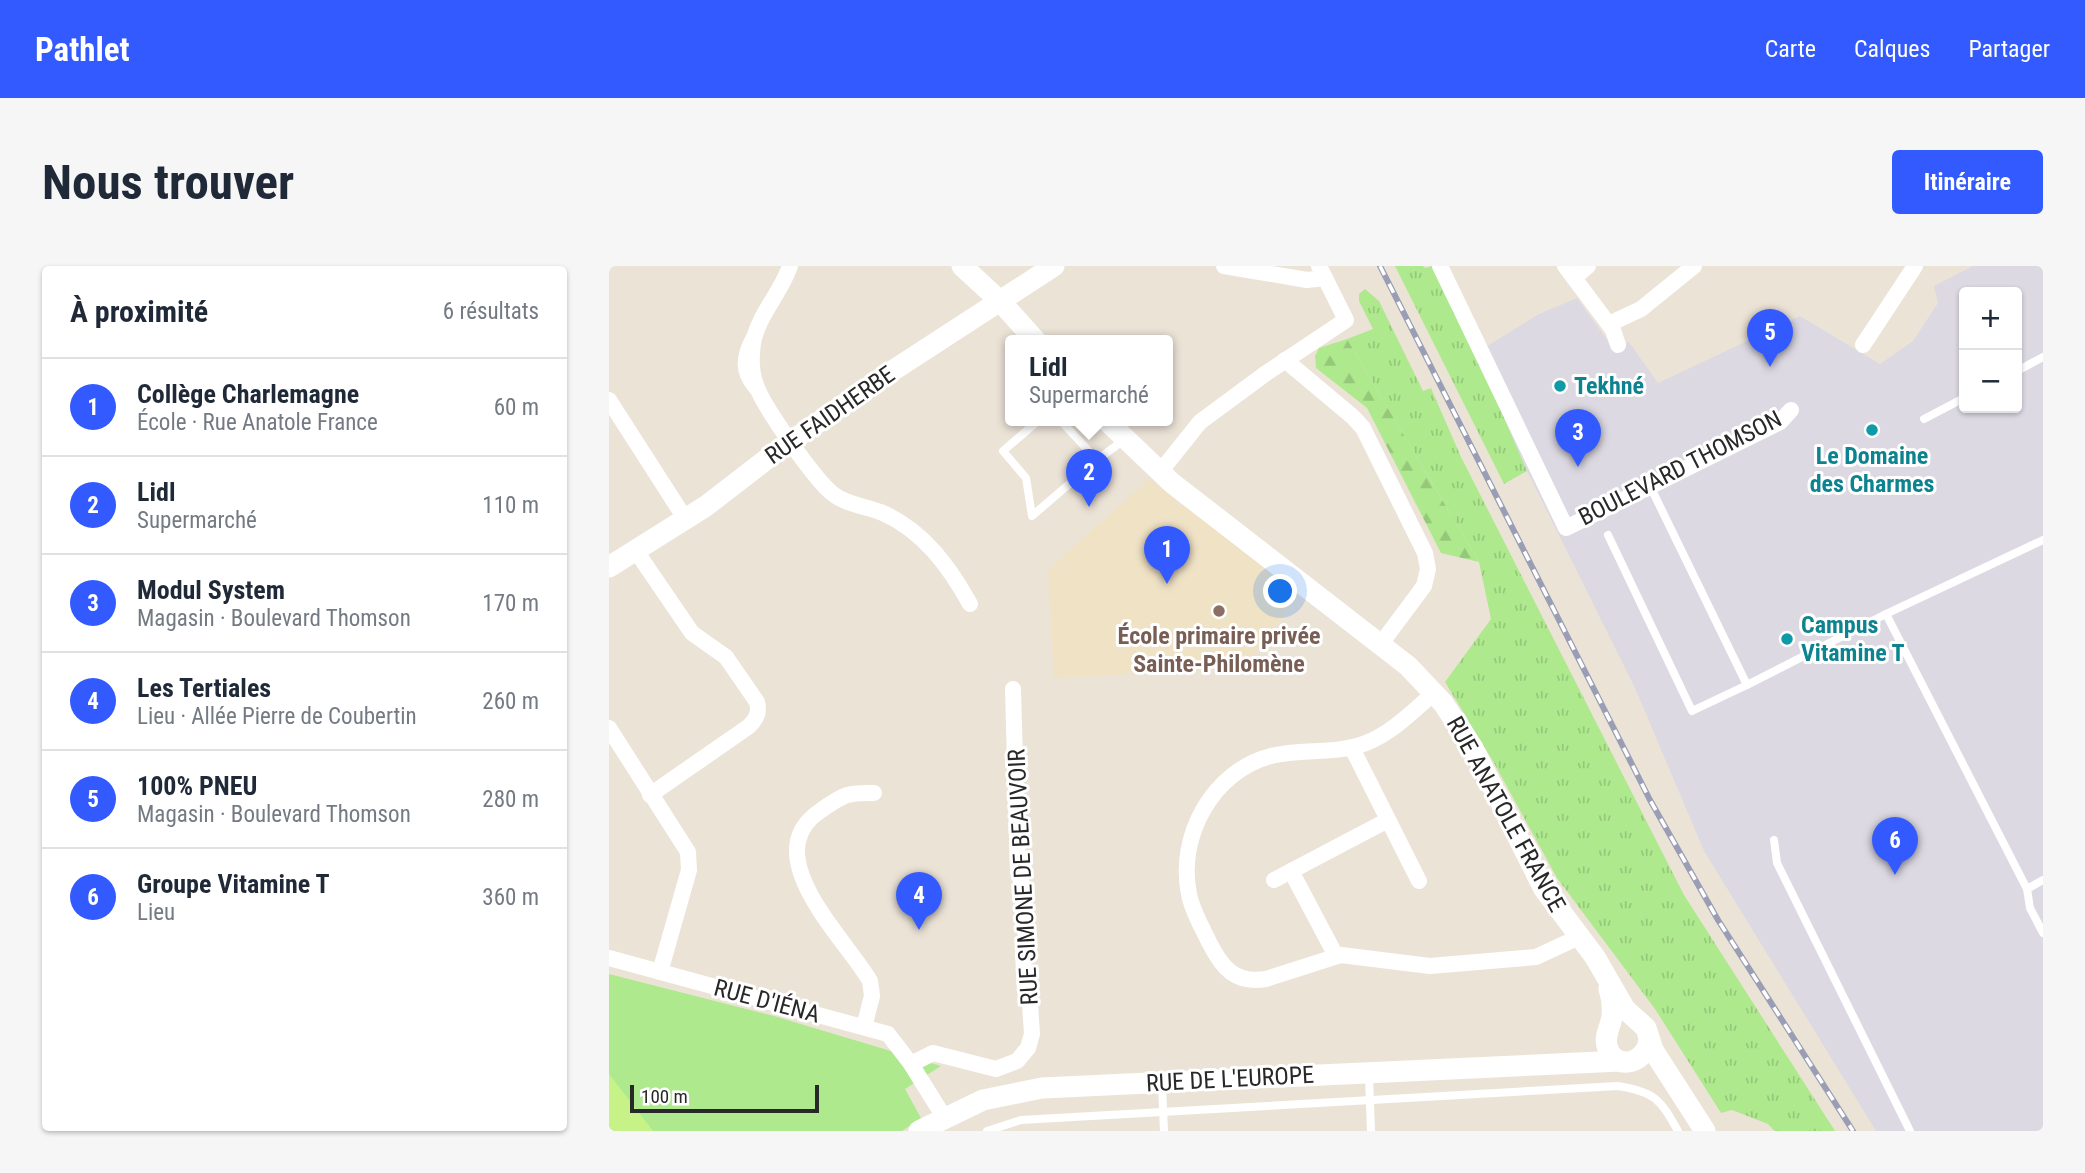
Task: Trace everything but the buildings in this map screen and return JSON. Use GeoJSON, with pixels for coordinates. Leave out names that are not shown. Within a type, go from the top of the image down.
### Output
{"type":"FeatureCollection","features":[{"type":"Feature","properties":{"kind":"street"},"geometry":{"type":"LineString","coordinates":[[790,266],[778,293],[760,321],[754,339],[752,365],[756,386],[766,405],[831,493],[850,503],[898,520],[927,544],[950,569],[970,604]]}},
{"type":"Feature","properties":{"kind":"street"},"geometry":{"type":"LineString","coordinates":[[962,266],[1002,302],[1031,335]]}},
{"type":"Feature","properties":{"kind":"street","name":"RUE FAIDHERBE"},"geometry":{"type":"LineString","coordinates":[[609,567],[686,520],[791,441],[1054,266]]}},
{"type":"Feature","properties":{"kind":"street"},"geometry":{"type":"LineString","coordinates":[[1160,472],[1200,422],[1285,360],[1346,320],[1322,272],[1307,280],[1224,266]]}},
{"type":"Feature","properties":{"kind":"street","name":"BOULEVARD THOMSON"},"geometry":{"type":"LineString","coordinates":[[1440,266],[1566,528],[1780,422],[1791,410]]}},
{"type":"Feature","properties":{"kind":"street"},"geometry":{"type":"LineString","coordinates":[[1588,266],[1570,272],[1609,324],[1618,345]]}},
{"type":"Feature","properties":{"kind":"street"},"geometry":{"type":"LineString","coordinates":[[1609,324],[1641,309],[1695,266]]}},
{"type":"Feature","properties":{"kind":"street"},"geometry":{"type":"LineString","coordinates":[[1863,345],[1915,266]]}},
{"type":"Feature","properties":{"kind":"street"},"geometry":{"type":"LineString","coordinates":[[1285,360],[1363,428],[1425,553],[1428,569],[1424,586],[1380,645]]}},
{"type":"Feature","properties":{"kind":"street"},"geometry":{"type":"LineString","coordinates":[[609,400],[686,520]]}},
{"type":"Feature","properties":{"kind":"street","name":"RUE ANATOLE FRANCE"},"geometry":{"type":"LineString","coordinates":[[1112,426],[1160,472],[1414,671],[1434,693],[1458,723],[1473,748],[1544,889],[1605,974],[1625,1009],[1644,1030],[1653,1050],[1705,1131]]}},
{"type":"Feature","properties":{"kind":"street"},"geometry":{"type":"LineString","coordinates":[[636,551],[689,629],[732,664],[759,708],[754,722],[748,727],[650,795]]}},
{"type":"Feature","properties":{"kind":"street","name":"RUE SIMONE DE BEAUVOIR"},"geometry":{"type":"LineString","coordinates":[[911,1064],[930,1053],[996,1069],[1017,1061],[1028,1048],[1032,1034],[1030,1004],[1025,990],[1023,887],[1018,873],[1013,689]]}},
{"type":"Feature","properties":{"kind":"street"},"geometry":{"type":"LineString","coordinates":[[1434,693],[1384,734],[1352,748],[1272,756],[1237,772],[1217,790],[1202,811],[1192,836],[1187,865],[1188,891],[1195,913],[1221,964],[1233,974],[1248,979],[1266,979],[1336,956],[1437,966],[1541,956],[1579,937]]}},
{"type":"Feature","properties":{"kind":"street"},"geometry":{"type":"LineString","coordinates":[[609,728],[650,795],[684,842],[690,861],[660,972]]}},
{"type":"Feature","properties":{"kind":"street"},"geometry":{"type":"LineString","coordinates":[[1352,748],[1419,881]]}},
{"type":"Feature","properties":{"kind":"street"},"geometry":{"type":"LineString","coordinates":[[864,1027],[871,996],[870,981],[804,885],[799,873],[797,850],[802,831],[815,814],[847,794],[874,793]]}},
{"type":"Feature","properties":{"kind":"street"},"geometry":{"type":"LineString","coordinates":[[1274,880],[1388,820]]}},
{"type":"Feature","properties":{"kind":"street"},"geometry":{"type":"LineString","coordinates":[[1291,871],[1336,956]]}},
{"type":"Feature","properties":{"kind":"street","name":"RUE D'IÉNA"},"geometry":{"type":"LineString","coordinates":[[609,958],[890,1036],[944,1117]]}},
{"type":"Feature","properties":{"kind":"street","name":"RUE ANATOLE FRANCE"},"geometry":{"type":"LineString","coordinates":[[1605,974],[1613,1006],[1608,1032]]}},
{"type":"Feature","properties":{"kind":"street"},"geometry":{"type":"LineString","coordinates":[[1549,1064],[1589,1053],[1597,1047],[1608,1032],[1621,1020],[1628,1019],[1644,1030],[1648,1049],[1644,1055],[1626,1062],[1612,1055],[1608,1049],[1608,1032]]}},
{"type":"Feature","properties":{"kind":"street"},"geometry":{"type":"LineString","coordinates":[[1549,1064],[1626,1062],[1651,1065],[1675,1082]]}},
{"type":"Feature","properties":{"kind":"street","name":"RUE DE L'EUROPE"},"geometry":{"type":"LineString","coordinates":[[919,1131],[983,1100],[1018,1091],[1051,1087],[1549,1064]]}},
{"type":"Feature","properties":{"kind":"lane"},"geometry":{"type":"LineString","coordinates":[[2022,368],[2043,357]]}},
{"type":"Feature","properties":{"kind":"lane"},"geometry":{"type":"LineString","coordinates":[[1924,419],[1959,401]]}},
{"type":"Feature","properties":{"kind":"lane"},"geometry":{"type":"LineString","coordinates":[[1032,426],[1003,452],[1026,478],[1032,516],[1125,439]]}},
{"type":"Feature","properties":{"kind":"lane"},"geometry":{"type":"LineString","coordinates":[[1066,426],[1097,460]]}},
{"type":"Feature","properties":{"kind":"lane"},"geometry":{"type":"LineString","coordinates":[[1650,486],[1747,685]]}},
{"type":"Feature","properties":{"kind":"lane"},"geometry":{"type":"LineString","coordinates":[[1608,535],[1692,711],[1886,614],[2043,540]]}},
{"type":"Feature","properties":{"kind":"lane"},"geometry":{"type":"LineString","coordinates":[[1886,614],[2027,888],[2030,908],[2043,933]]}},
{"type":"Feature","properties":{"kind":"lane"},"geometry":{"type":"LineString","coordinates":[[1774,840],[1777,863],[1910,1131]]}},
{"type":"Feature","properties":{"kind":"lane"},"geometry":{"type":"LineString","coordinates":[[2027,888],[2043,880]]}},
{"type":"Feature","properties":{"kind":"lane"},"geometry":{"type":"LineString","coordinates":[[1369,1073],[1371,1131]]}},
{"type":"Feature","properties":{"kind":"lane"},"geometry":{"type":"LineString","coordinates":[[1161,1082],[1164,1131]]}},
{"type":"Feature","properties":{"kind":"lane"},"geometry":{"type":"LineString","coordinates":[[987,1131],[1021,1120],[1618,1086],[1642,1090],[1663,1104],[1678,1131]]}},
{"type":"Feature","properties":{"kind":"shaded area"},"geometry":{"type":"Polygon","coordinates":[[[1973,266],[2043,266],[2043,1131],[1876,1131],[1704,851],[1635,688],[1527,471],[1476,353],[1539,314],[1577,298],[1613,348],[1629,342],[1658,383],[1800,316],[1880,364],[1913,341],[1938,303],[1934,286],[1973,266]]]}},
{"type":"Feature","properties":{"kind":"shaded area"},"geometry":{"type":"Polygon","coordinates":[[[1149,479],[1177,500],[1175,503],[1180,507],[1182,504],[1299,595],[1243,668],[1054,678],[1048,570],[1149,479]]]}},
{"type":"Feature","properties":{"kind":"green space"},"geometry":{"type":"Polygon","coordinates":[[[1395,266],[1432,266],[1476,353],[1527,471],[1504,484],[1395,266]]]}},
{"type":"Feature","properties":{"kind":"green space"},"geometry":{"type":"Polygon","coordinates":[[[1365,289],[1379,301],[1423,391],[1431,388],[1461,457],[1684,895],[1835,1131],[1775,1131],[1768,1124],[1732,1110],[1721,1113],[1655,1009],[1557,878],[1494,763],[1445,682],[1491,619],[1479,562],[1347,339],[1373,329],[1359,301],[1359,294],[1365,289]]]}},
{"type":"Feature","properties":{"kind":"green space"},"geometry":{"type":"Polygon","coordinates":[[[1347,339],[1479,562],[1441,553],[1367,408],[1316,368],[1315,356],[1319,348],[1347,339]]]}},
{"type":"Feature","properties":{"kind":"green space"},"geometry":{"type":"Polygon","coordinates":[[[609,974],[774,1016],[941,1066],[905,1089],[921,1118],[902,1131],[609,1131],[609,974]]]}},
{"type":"Feature","properties":{"kind":"green space"},"geometry":{"type":"Polygon","coordinates":[[[609,1074],[653,1131],[609,1131],[609,1074]]]}},
{"type":"Feature","properties":{"kind":"railway"},"geometry":{"type":"LineString","coordinates":[[1380,266],[1650,800],[1718,920],[1853,1131]]}},
{"type":"Feature","properties":{"kind":"place","name":"100% PNEU"},"geometry":{"type":"Point","coordinates":[1770,367]}},
{"type":"Feature","properties":{"kind":"place","name":"Tekhné"},"geometry":{"type":"Point","coordinates":[1560,386]}},
{"type":"Feature","properties":{"kind":"place","name":"Le Domaine des Charmes"},"geometry":{"type":"Point","coordinates":[1872,430]}},
{"type":"Feature","properties":{"kind":"place","name":"Modul System"},"geometry":{"type":"Point","coordinates":[1578,467]}},
{"type":"Feature","properties":{"kind":"place","name":"Lidl"},"geometry":{"type":"Point","coordinates":[1089,507]}},
{"type":"Feature","properties":{"kind":"place","name":"Collège Charlemagne"},"geometry":{"type":"Point","coordinates":[1167,584]}},
{"type":"Feature","properties":{"kind":"place","name":"École primaire privée Sainte-Philomène"},"geometry":{"type":"Point","coordinates":[1219,611]}},
{"type":"Feature","properties":{"kind":"place","name":"Campus Vitamine T"},"geometry":{"type":"Point","coordinates":[1787,639]}},
{"type":"Feature","properties":{"kind":"place","name":"Groupe Vitamine T"},"geometry":{"type":"Point","coordinates":[1895,875]}},
{"type":"Feature","properties":{"kind":"place","name":"Les Tertiales"},"geometry":{"type":"Point","coordinates":[919,930]}}]}
